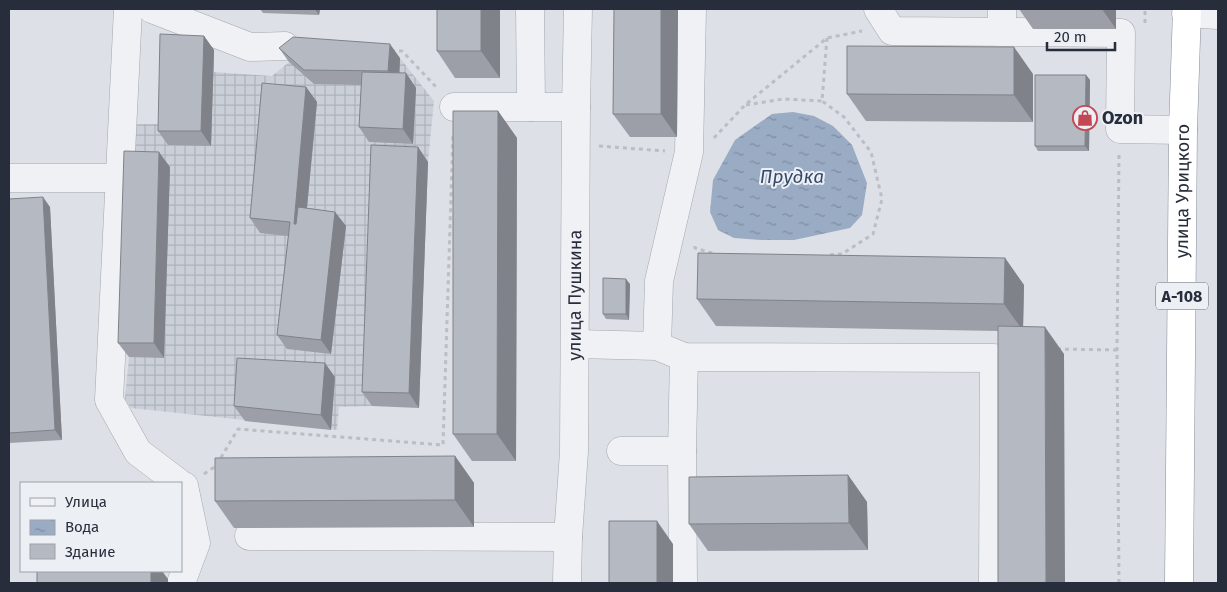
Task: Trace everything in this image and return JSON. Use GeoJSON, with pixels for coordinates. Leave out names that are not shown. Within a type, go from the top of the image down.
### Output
{"type":"FeatureCollection","features":[{"type":"Feature","properties":{"kind":"highway","name":"улица Урицкого"},"geometry":{"type":"LineString","coordinates":[[1179,583],[1183,130],[1186,11]]}},
{"type":"Feature","properties":{"kind":"street"},"geometry":{"type":"LineString","coordinates":[[128,9],[109,400],[138,452],[177,482]]}},
{"type":"Feature","properties":{"kind":"street"},"geometry":{"type":"LineString","coordinates":[[152,9],[250,46],[286,46]]}},
{"type":"Feature","properties":{"kind":"street"},"geometry":{"type":"LineString","coordinates":[[530,9],[531,107]]}},
{"type":"Feature","properties":{"kind":"street","name":"улица Пушкина"},"geometry":{"type":"LineString","coordinates":[[567,583],[574,452],[578,9]]}},
{"type":"Feature","properties":{"kind":"street"},"geometry":{"type":"LineString","coordinates":[[656,346],[658,281],[689,152],[692,9]]}},
{"type":"Feature","properties":{"kind":"street"},"geometry":{"type":"LineString","coordinates":[[1186,11],[1218,15]]}},
{"type":"Feature","properties":{"kind":"street"},"geometry":{"type":"LineString","coordinates":[[885,20],[1002,20],[1121,33],[1120,129],[1183,130]]}},
{"type":"Feature","properties":{"kind":"street"},"geometry":{"type":"LineString","coordinates":[[454,107],[576,107]]}},
{"type":"Feature","properties":{"kind":"street"},"geometry":{"type":"LineString","coordinates":[[9,178],[119,178]]}},
{"type":"Feature","properties":{"kind":"street"},"geometry":{"type":"LineString","coordinates":[[576,344],[656,346],[684,357],[994,358],[993,583]]}},
{"type":"Feature","properties":{"kind":"street"},"geometry":{"type":"LineString","coordinates":[[683,583],[682,450],[684,357]]}},
{"type":"Feature","properties":{"kind":"street"},"geometry":{"type":"LineString","coordinates":[[621,451],[682,450]]}},
{"type":"Feature","properties":{"kind":"street"},"geometry":{"type":"LineString","coordinates":[[181,583],[196,543],[182,489]]}},
{"type":"Feature","properties":{"kind":"street"},"geometry":{"type":"LineString","coordinates":[[249,536],[568,537]]}},
{"type":"Feature","properties":{"kind":"path"},"geometry":{"type":"LineString","coordinates":[[598,146],[689,152],[707,145],[745,105],[827,38],[862,30],[885,20]]}},
{"type":"Feature","properties":{"kind":"path"},"geometry":{"type":"LineString","coordinates":[[822,101],[827,38]]}},
{"type":"Feature","properties":{"kind":"path"},"geometry":{"type":"LineString","coordinates":[[182,484],[216,466],[238,429],[443,444],[454,107],[402,51],[383,50]]}},
{"type":"Feature","properties":{"kind":"path"},"geometry":{"type":"LineString","coordinates":[[745,105],[783,99],[822,101],[844,117],[871,152],[882,199],[873,234],[842,254],[825,256]]}},
{"type":"Feature","properties":{"kind":"path"},"geometry":{"type":"LineString","coordinates":[[1119,583],[1117,350],[1120,129]]}},
{"type":"Feature","properties":{"kind":"path"},"geometry":{"type":"LineString","coordinates":[[694,240],[695,248],[720,255]]}},
{"type":"Feature","properties":{"kind":"path"},"geometry":{"type":"LineString","coordinates":[[1050,349],[1117,350]]}},
{"type":"Feature","properties":{"kind":"shaded area"},"geometry":{"type":"Polygon","coordinates":[[[214,50],[214,72],[272,76],[289,62],[400,58],[434,101],[428,162],[372,406],[339,407],[337,430],[131,408],[125,399],[129,357],[136,124],[168,124],[214,50]]]}},
{"type":"Feature","properties":{"kind":"water","name":"Прудка"},"geometry":{"type":"Polygon","coordinates":[[[793,112],[814,116],[833,126],[852,145],[867,183],[862,215],[850,228],[794,240],[734,238],[718,230],[710,212],[713,180],[735,140],[772,114],[793,112]]]}},
{"type":"Feature","properties":{"kind":"building"},"geometry":{"type":"Polygon","coordinates":[[[437,9],[481,9],[481,51],[437,51],[437,9]]]}},
{"type":"Feature","properties":{"kind":"building"},"geometry":{"type":"Polygon","coordinates":[[[614,9],[661,9],[661,114],[613,114],[614,9]]]}},
{"type":"Feature","properties":{"kind":"building"},"geometry":{"type":"Polygon","coordinates":[[[160,34],[204,36],[201,131],[158,131],[160,34]]]}},
{"type":"Feature","properties":{"kind":"building"},"geometry":{"type":"Polygon","coordinates":[[[293,37],[390,44],[388,71],[304,70],[279,48],[293,37]]]}},
{"type":"Feature","properties":{"kind":"building"},"geometry":{"type":"Polygon","coordinates":[[[847,46],[1014,47],[1014,95],[847,94],[847,46]]]}},
{"type":"Feature","properties":{"kind":"building"},"geometry":{"type":"Polygon","coordinates":[[[362,72],[406,73],[403,129],[359,127],[362,72]]]}},
{"type":"Feature","properties":{"kind":"building"},"geometry":{"type":"Polygon","coordinates":[[[1035,75],[1086,75],[1085,146],[1035,146],[1035,75]]]}},
{"type":"Feature","properties":{"kind":"building"},"geometry":{"type":"Polygon","coordinates":[[[262,83],[306,87],[294,224],[296,224],[298,207],[335,212],[321,340],[277,335],[290,222],[250,218],[262,83]]]}},
{"type":"Feature","properties":{"kind":"building"},"geometry":{"type":"Polygon","coordinates":[[[453,111],[498,111],[497,434],[453,434],[453,111]]]}},
{"type":"Feature","properties":{"kind":"building"},"geometry":{"type":"Polygon","coordinates":[[[371,145],[418,147],[409,393],[362,392],[371,145]]]}},
{"type":"Feature","properties":{"kind":"building"},"geometry":{"type":"Polygon","coordinates":[[[124,151],[159,152],[154,343],[118,343],[124,151]]]}},
{"type":"Feature","properties":{"kind":"building"},"geometry":{"type":"Polygon","coordinates":[[[43,197],[55,430],[9,433],[9,199],[43,197]]]}},
{"type":"Feature","properties":{"kind":"building"},"geometry":{"type":"Polygon","coordinates":[[[698,253],[1005,258],[1004,304],[697,299],[698,253]]]}},
{"type":"Feature","properties":{"kind":"building"},"geometry":{"type":"Polygon","coordinates":[[[603,278],[626,279],[626,314],[603,314],[603,278]]]}},
{"type":"Feature","properties":{"kind":"building"},"geometry":{"type":"Polygon","coordinates":[[[998,326],[1045,327],[1046,583],[998,583],[998,326]]]}},
{"type":"Feature","properties":{"kind":"building"},"geometry":{"type":"Polygon","coordinates":[[[237,358],[325,363],[321,415],[234,406],[237,358]]]}},
{"type":"Feature","properties":{"kind":"building"},"geometry":{"type":"Polygon","coordinates":[[[455,456],[455,500],[215,501],[215,458],[455,456]]]}},
{"type":"Feature","properties":{"kind":"building"},"geometry":{"type":"Polygon","coordinates":[[[848,475],[849,523],[689,524],[689,477],[848,475]]]}},
{"type":"Feature","properties":{"kind":"building"},"geometry":{"type":"Polygon","coordinates":[[[609,521],[657,521],[657,583],[609,583],[609,521]]]}},
{"type":"Feature","properties":{"kind":"building"},"geometry":{"type":"Polygon","coordinates":[[[37,572],[151,572],[151,583],[37,583],[37,572]]]}},
{"type":"Feature","properties":{"kind":"place","name":"Ozon"},"geometry":{"type":"Point","coordinates":[1085,118]}}]}
